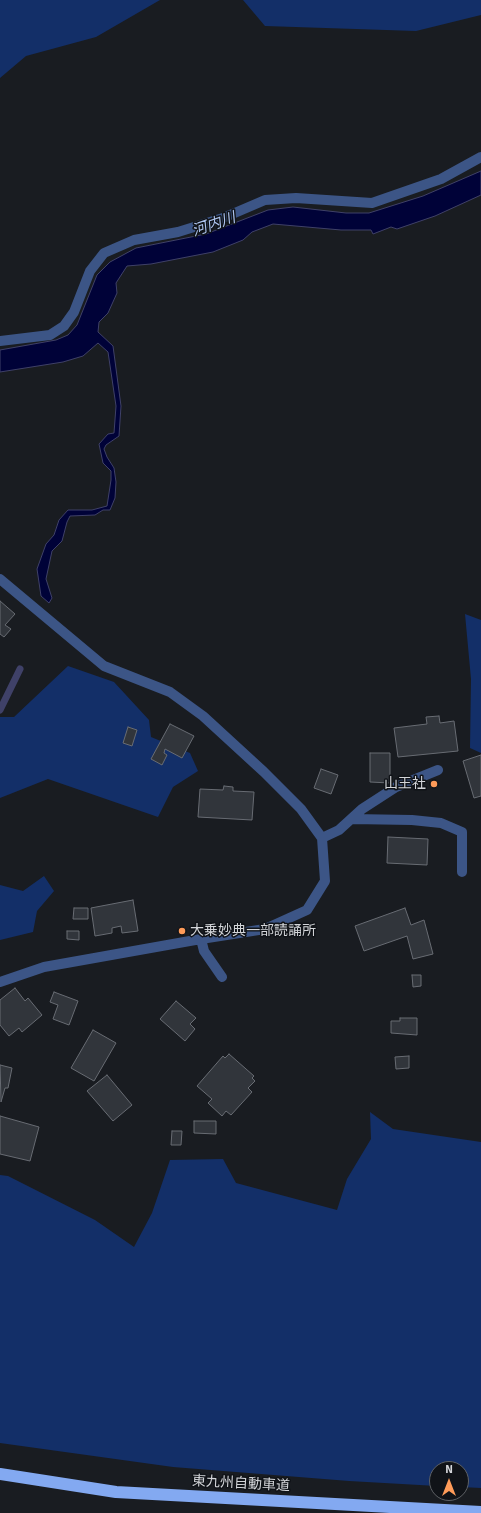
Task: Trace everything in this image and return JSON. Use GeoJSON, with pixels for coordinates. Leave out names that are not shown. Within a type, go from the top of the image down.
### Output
{"type":"FeatureCollection","features":[{"type":"Feature","properties":{"kind":"highway","name":"東九州自動車道"},"geometry":{"type":"LineString","coordinates":[[0,1474],[116,1492],[481,1512]]}},
{"type":"Feature","properties":{"kind":"street"},"geometry":{"type":"LineString","coordinates":[[0,341],[50,335],[64,326],[74,312],[90,271],[104,253],[134,240],[178,232],[224,218],[265,200],[296,198],[372,203],[441,179],[481,157]]}},
{"type":"Feature","properties":{"kind":"street"},"geometry":{"type":"LineString","coordinates":[[0,579],[104,666],[170,692],[203,716],[264,772],[302,809],[322,838],[325,880],[307,910],[265,929],[201,938],[44,967],[0,982]]}},
{"type":"Feature","properties":{"kind":"street"},"geometry":{"type":"LineString","coordinates":[[322,838],[339,830],[362,809],[396,787],[438,770]]}},
{"type":"Feature","properties":{"kind":"street"},"geometry":{"type":"LineString","coordinates":[[352,819],[441,822],[462,832],[462,872]]}},
{"type":"Feature","properties":{"kind":"street"},"geometry":{"type":"LineString","coordinates":[[201,938],[204,951],[222,977]]}},
{"type":"Feature","properties":{"kind":"shaded area"},"geometry":{"type":"Polygon","coordinates":[[[0,0],[160,0],[96,37],[26,56],[0,78],[0,0]]]}},
{"type":"Feature","properties":{"kind":"shaded area"},"geometry":{"type":"Polygon","coordinates":[[[243,0],[481,0],[481,15],[416,31],[265,26],[243,0]]]}},
{"type":"Feature","properties":{"kind":"shaded area"},"geometry":{"type":"Polygon","coordinates":[[[481,171],[481,195],[435,216],[397,229],[391,227],[373,234],[371,230],[341,230],[273,224],[252,232],[243,240],[213,252],[151,264],[127,266],[116,283],[117,293],[108,313],[99,322],[98,332],[113,346],[121,406],[119,436],[106,445],[104,449],[114,468],[116,482],[115,498],[110,510],[103,510],[95,515],[70,516],[62,541],[52,551],[46,579],[52,598],[49,603],[41,596],[37,569],[46,544],[54,535],[59,520],[68,510],[92,510],[107,506],[111,471],[103,463],[99,444],[108,434],[114,433],[116,406],[108,352],[98,343],[83,356],[63,362],[0,372],[0,350],[56,340],[68,335],[77,325],[97,275],[110,262],[136,248],[206,234],[268,210],[293,207],[346,213],[369,213],[423,196],[481,171]]]}},
{"type":"Feature","properties":{"kind":"shaded area"},"geometry":{"type":"Polygon","coordinates":[[[465,614],[481,620],[481,753],[470,748],[471,679],[465,614]]]}},
{"type":"Feature","properties":{"kind":"shaded area"},"geometry":{"type":"Polygon","coordinates":[[[68,666],[114,682],[149,720],[151,737],[190,753],[198,771],[173,787],[158,817],[48,779],[0,798],[0,717],[14,717],[68,666]]]}},
{"type":"Feature","properties":{"kind":"shaded area"},"geometry":{"type":"Polygon","coordinates":[[[44,876],[54,891],[37,911],[33,932],[0,940],[0,885],[23,891],[44,876]]]}},
{"type":"Feature","properties":{"kind":"shaded area"},"geometry":{"type":"Polygon","coordinates":[[[370,1112],[393,1129],[481,1142],[481,1488],[469,1487],[469,1461],[429,1461],[429,1486],[349,1481],[173,1467],[0,1443],[0,1175],[8,1176],[95,1220],[134,1247],[152,1213],[170,1160],[223,1159],[236,1183],[337,1210],[347,1179],[371,1139],[370,1112]]]}},
{"type":"Feature","properties":{"kind":"building"},"geometry":{"type":"Polygon","coordinates":[[[0,601],[15,614],[5,625],[11,629],[4,637],[0,634],[0,601]]]}},
{"type":"Feature","properties":{"kind":"building"},"geometry":{"type":"Polygon","coordinates":[[[439,716],[440,723],[454,721],[458,751],[398,757],[394,728],[427,724],[426,717],[439,716]]]}},
{"type":"Feature","properties":{"kind":"building"},"geometry":{"type":"Polygon","coordinates":[[[170,724],[194,736],[182,758],[165,749],[164,753],[167,755],[162,765],[151,759],[170,724]]]}},
{"type":"Feature","properties":{"kind":"building"},"geometry":{"type":"Polygon","coordinates":[[[128,727],[137,730],[132,746],[123,743],[128,727]]]}},
{"type":"Feature","properties":{"kind":"building"},"geometry":{"type":"Polygon","coordinates":[[[370,753],[390,753],[390,783],[370,782],[370,753]]]}},
{"type":"Feature","properties":{"kind":"building"},"geometry":{"type":"Polygon","coordinates":[[[481,755],[481,796],[474,798],[463,761],[481,755]]]}},
{"type":"Feature","properties":{"kind":"building"},"geometry":{"type":"Polygon","coordinates":[[[321,769],[338,775],[331,794],[314,788],[321,769]]]}},
{"type":"Feature","properties":{"kind":"building"},"geometry":{"type":"Polygon","coordinates":[[[224,786],[233,787],[233,791],[254,792],[252,820],[198,817],[200,789],[223,790],[224,786]]]}},
{"type":"Feature","properties":{"kind":"building"},"geometry":{"type":"Polygon","coordinates":[[[388,837],[428,839],[427,865],[387,863],[388,837]]]}},
{"type":"Feature","properties":{"kind":"building"},"geometry":{"type":"Polygon","coordinates":[[[133,900],[138,931],[122,933],[121,926],[112,928],[112,933],[95,936],[91,908],[133,900]]]}},
{"type":"Feature","properties":{"kind":"building"},"geometry":{"type":"Polygon","coordinates":[[[74,908],[88,908],[88,919],[73,919],[74,908]]]}},
{"type":"Feature","properties":{"kind":"building"},"geometry":{"type":"Polygon","coordinates":[[[405,908],[411,925],[424,920],[433,954],[413,959],[407,936],[364,951],[355,926],[405,908]]]}},
{"type":"Feature","properties":{"kind":"building"},"geometry":{"type":"Polygon","coordinates":[[[67,931],[79,931],[79,940],[67,939],[67,931]]]}},
{"type":"Feature","properties":{"kind":"building"},"geometry":{"type":"Polygon","coordinates":[[[412,975],[421,975],[421,986],[413,987],[412,975]]]}},
{"type":"Feature","properties":{"kind":"building"},"geometry":{"type":"Polygon","coordinates":[[[15,988],[25,1001],[28,998],[42,1015],[22,1032],[19,1028],[9,1036],[0,1025],[0,1000],[15,988]]]}},
{"type":"Feature","properties":{"kind":"building"},"geometry":{"type":"Polygon","coordinates":[[[54,992],[78,1001],[69,1025],[53,1019],[58,1005],[50,1002],[54,992]]]}},
{"type":"Feature","properties":{"kind":"building"},"geometry":{"type":"Polygon","coordinates":[[[176,1001],[196,1018],[190,1024],[195,1029],[185,1041],[160,1019],[176,1001]]]}},
{"type":"Feature","properties":{"kind":"building"},"geometry":{"type":"Polygon","coordinates":[[[400,1018],[417,1018],[417,1035],[391,1033],[391,1021],[400,1021],[400,1018]]]}},
{"type":"Feature","properties":{"kind":"building"},"geometry":{"type":"Polygon","coordinates":[[[93,1030],[116,1043],[94,1081],[71,1068],[93,1030]]]}},
{"type":"Feature","properties":{"kind":"building"},"geometry":{"type":"Polygon","coordinates":[[[229,1054],[254,1076],[252,1078],[255,1081],[248,1088],[252,1092],[231,1115],[226,1111],[222,1116],[208,1103],[212,1099],[197,1086],[223,1056],[225,1058],[229,1054]]]}},
{"type":"Feature","properties":{"kind":"building"},"geometry":{"type":"Polygon","coordinates":[[[409,1056],[409,1068],[396,1069],[395,1057],[409,1056]]]}},
{"type":"Feature","properties":{"kind":"building"},"geometry":{"type":"Polygon","coordinates":[[[0,1065],[12,1068],[8,1088],[5,1088],[1,1102],[0,1065]]]}},
{"type":"Feature","properties":{"kind":"building"},"geometry":{"type":"Polygon","coordinates":[[[107,1075],[132,1105],[113,1121],[87,1091],[107,1075]]]}},
{"type":"Feature","properties":{"kind":"building"},"geometry":{"type":"Polygon","coordinates":[[[0,1116],[39,1127],[30,1161],[0,1154],[0,1116]]]}},
{"type":"Feature","properties":{"kind":"building"},"geometry":{"type":"Polygon","coordinates":[[[194,1121],[216,1121],[216,1134],[194,1133],[194,1121]]]}},
{"type":"Feature","properties":{"kind":"building"},"geometry":{"type":"Polygon","coordinates":[[[172,1131],[182,1131],[181,1145],[171,1145],[172,1131]]]}},
{"type":"Feature","properties":{"kind":"waterway"},"geometry":{"type":"LineString","coordinates":[[0,710],[20,669]]}},
{"type":"Feature","properties":{"kind":"place","name":"山王社"},"geometry":{"type":"Point","coordinates":[434,784]}},
{"type":"Feature","properties":{"kind":"place","name":"大乗妙典一部読誦所"},"geometry":{"type":"Point","coordinates":[182,931]}},
{"type":"Feature","properties":{"kind":"water label","name":"河内川"},"geometry":{"type":"Point","coordinates":[214,225]}}]}
